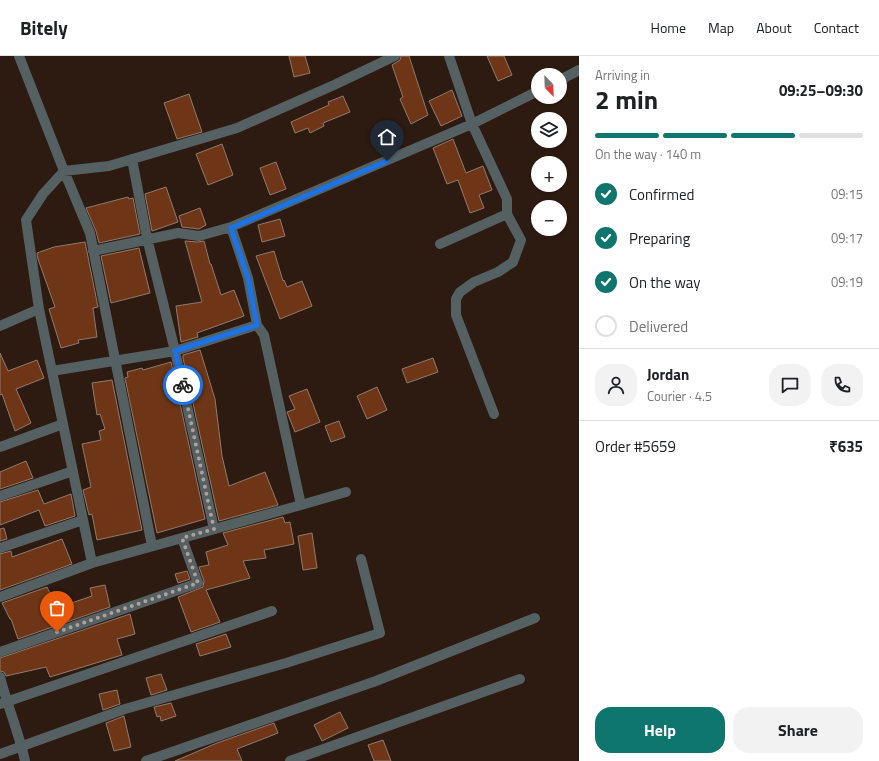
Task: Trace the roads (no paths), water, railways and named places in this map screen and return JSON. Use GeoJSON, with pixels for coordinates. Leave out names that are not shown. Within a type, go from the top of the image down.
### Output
{"type":"FeatureCollection","features":[{"type":"Feature","properties":{"kind":"street"},"geometry":{"type":"LineString","coordinates":[[19,56],[90,233],[152,546]]}},
{"type":"Feature","properties":{"kind":"street"},"geometry":{"type":"LineString","coordinates":[[92,562],[39,309],[26,220],[43,194],[64,171],[109,166],[237,128],[395,56]]}},
{"type":"Feature","properties":{"kind":"street"},"geometry":{"type":"LineString","coordinates":[[449,56],[472,124],[507,199],[507,214],[521,240],[513,262],[498,272],[474,282],[460,292],[456,299],[456,315],[494,414]]}},
{"type":"Feature","properties":{"kind":"street"},"geometry":{"type":"LineString","coordinates":[[567,76],[579,70]]}},
{"type":"Feature","properties":{"kind":"street"},"geometry":{"type":"LineString","coordinates":[[94,251],[147,238],[178,233],[198,236],[231,228],[472,124],[531,94]]}},
{"type":"Feature","properties":{"kind":"street"},"geometry":{"type":"LineString","coordinates":[[132,160],[147,238],[175,351],[214,529]]}},
{"type":"Feature","properties":{"kind":"street"},"geometry":{"type":"LineString","coordinates":[[440,244],[507,214]]}},
{"type":"Feature","properties":{"kind":"street"},"geometry":{"type":"LineString","coordinates":[[231,228],[248,278],[257,325],[264,335],[301,505]]}},
{"type":"Feature","properties":{"kind":"street"},"geometry":{"type":"LineString","coordinates":[[0,326],[39,309]]}},
{"type":"Feature","properties":{"kind":"street"},"geometry":{"type":"LineString","coordinates":[[52,371],[175,351],[257,325]]}},
{"type":"Feature","properties":{"kind":"street"},"geometry":{"type":"LineString","coordinates":[[0,447],[63,424]]}},
{"type":"Feature","properties":{"kind":"street"},"geometry":{"type":"LineString","coordinates":[[0,496],[73,471]]}},
{"type":"Feature","properties":{"kind":"street"},"geometry":{"type":"LineString","coordinates":[[0,597],[92,562],[346,492]]}},
{"type":"Feature","properties":{"kind":"street"},"geometry":{"type":"LineString","coordinates":[[0,548],[83,520]]}},
{"type":"Feature","properties":{"kind":"street"},"geometry":{"type":"LineString","coordinates":[[0,652],[198,583],[182,538]]}},
{"type":"Feature","properties":{"kind":"street"},"geometry":{"type":"LineString","coordinates":[[0,754],[125,709],[286,663],[380,634],[361,559]]}},
{"type":"Feature","properties":{"kind":"street"},"geometry":{"type":"LineString","coordinates":[[3,703],[272,611]]}},
{"type":"Feature","properties":{"kind":"street"},"geometry":{"type":"LineString","coordinates":[[146,761],[376,681],[535,618]]}},
{"type":"Feature","properties":{"kind":"street"},"geometry":{"type":"LineString","coordinates":[[0,677],[3,703],[22,746],[25,761]]}},
{"type":"Feature","properties":{"kind":"street"},"geometry":{"type":"LineString","coordinates":[[290,761],[520,679]]}}]}
